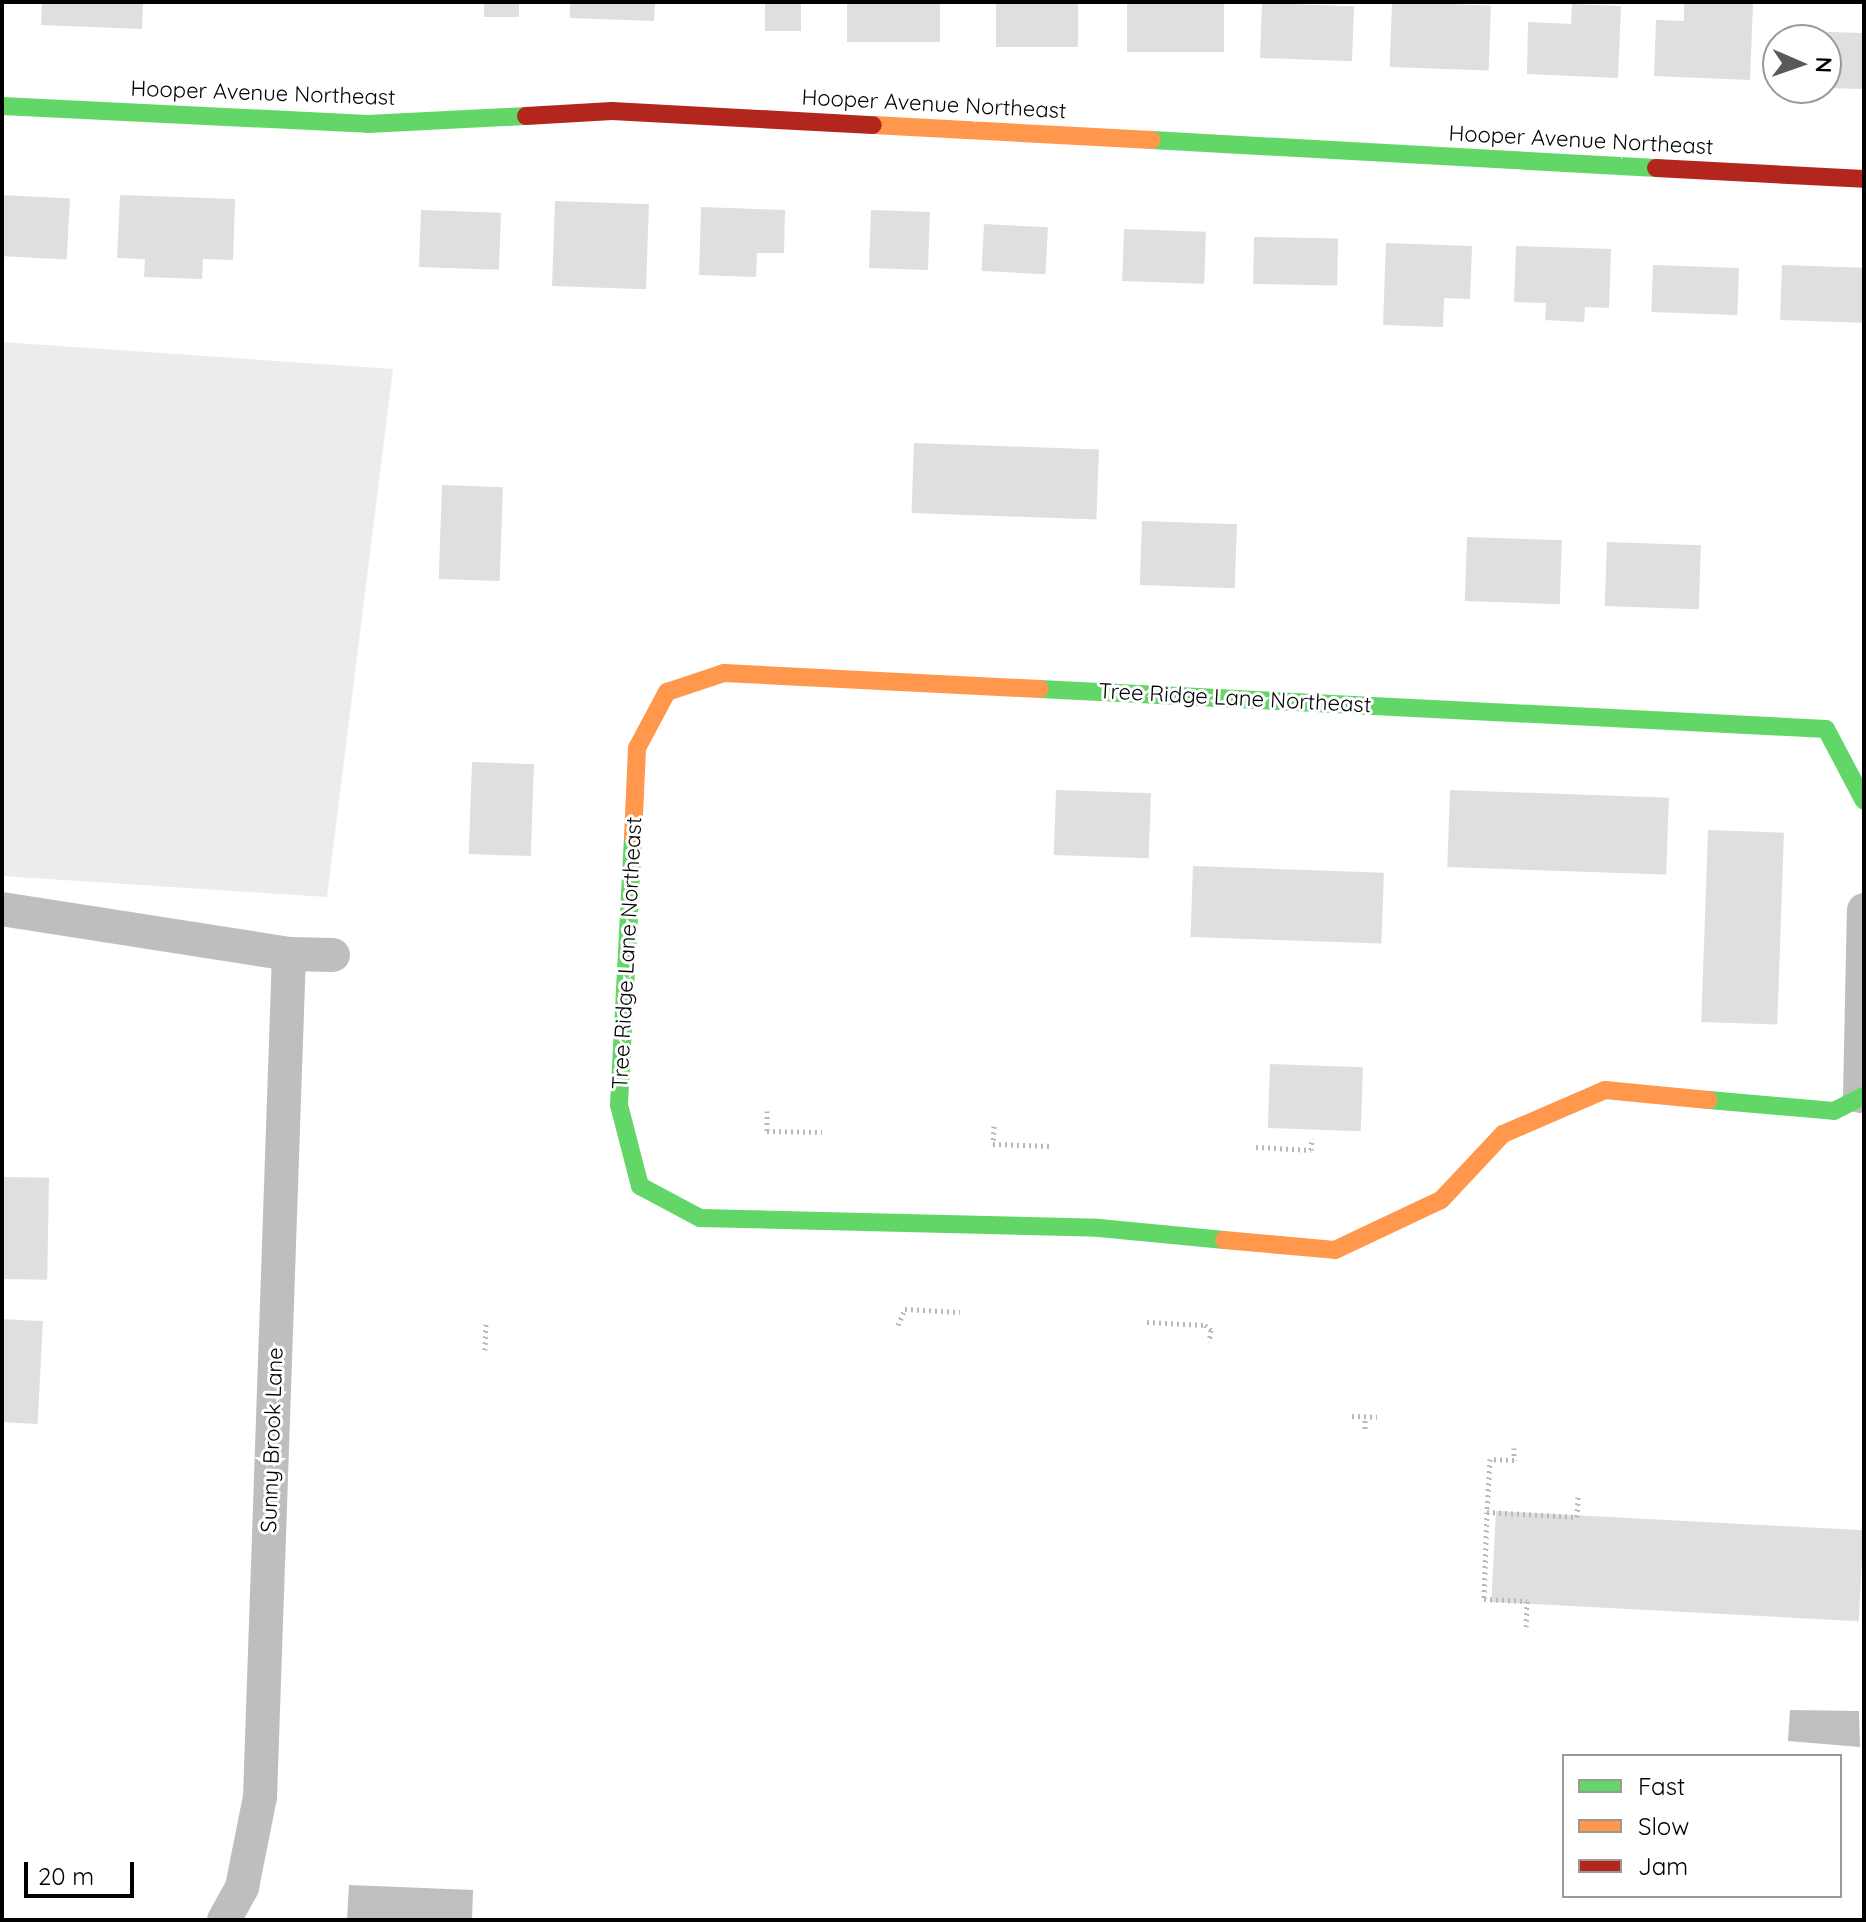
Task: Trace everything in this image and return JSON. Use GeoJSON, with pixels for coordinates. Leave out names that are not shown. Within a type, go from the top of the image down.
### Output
{"type":"FeatureCollection","features":[{"type":"Feature","properties":{"kind":"street","name":"Hooper Avenue Northeast"},"geometry":{"type":"LineString","coordinates":[[2,106],[368,124],[612,111],[1864,179]]}},
{"type":"Feature","properties":{"kind":"street","name":"Tree Ridge Lane Northeast"},"geometry":{"type":"LineString","coordinates":[[1864,801],[1826,729],[724,673],[667,692],[637,748],[619,1105],[640,1186],[700,1218],[1099,1228],[1335,1250],[1441,1200],[1503,1134],[1605,1090],[1855,1107],[1864,910]]}},
{"type":"Feature","properties":{"kind":"street"},"geometry":{"type":"LineString","coordinates":[[2,909],[289,954],[333,955]]}},
{"type":"Feature","properties":{"kind":"street","name":"Sunny Brook Lane"},"geometry":{"type":"LineString","coordinates":[[224,1920],[242,1887],[260,1797],[289,954]]}},
{"type":"Feature","properties":{"kind":"path"},"geometry":{"type":"LineString","coordinates":[[767,1111],[767,1131],[822,1132]]}},
{"type":"Feature","properties":{"kind":"path"},"geometry":{"type":"LineString","coordinates":[[994,1126],[993,1144],[1052,1146]]}},
{"type":"Feature","properties":{"kind":"path"},"geometry":{"type":"LineString","coordinates":[[1256,1147],[1311,1150],[1312,1138]]}},
{"type":"Feature","properties":{"kind":"path"},"geometry":{"type":"LineString","coordinates":[[898,1325],[905,1309],[960,1312]]}},
{"type":"Feature","properties":{"kind":"path"},"geometry":{"type":"LineString","coordinates":[[1147,1322],[1205,1325],[1211,1330],[1209,1342]]}},
{"type":"Feature","properties":{"kind":"path"},"geometry":{"type":"LineString","coordinates":[[485,1350],[486,1324]]}},
{"type":"Feature","properties":{"kind":"path"},"geometry":{"type":"LineString","coordinates":[[1352,1416],[1377,1417]]}},
{"type":"Feature","properties":{"kind":"path"},"geometry":{"type":"LineString","coordinates":[[1365,1417],[1365,1429]]}},
{"type":"Feature","properties":{"kind":"path"},"geometry":{"type":"LineString","coordinates":[[1514,1448],[1514,1460],[1490,1459],[1484,1599],[1527,1601],[1526,1627]]}},
{"type":"Feature","properties":{"kind":"path"},"geometry":{"type":"LineString","coordinates":[[1487,1512],[1577,1517],[1578,1497]]}},
{"type":"Feature","properties":{"kind":"shaded area"},"geometry":{"type":"Polygon","coordinates":[[[2,342],[393,369],[327,897],[2,876],[2,342]]]}},
{"type":"Feature","properties":{"kind":"shaded area"},"geometry":{"type":"Polygon","coordinates":[[[1790,1710],[1859,1711],[1860,1747],[1788,1741],[1790,1710]]]}},
{"type":"Feature","properties":{"kind":"shaded area"},"geometry":{"type":"Polygon","coordinates":[[[349,1885],[473,1890],[472,1920],[347,1920],[349,1885]]]}},
{"type":"Feature","properties":{"kind":"building"},"geometry":{"type":"Polygon","coordinates":[[[42,2],[143,2],[142,29],[41,25],[42,2]]]}},
{"type":"Feature","properties":{"kind":"building"},"geometry":{"type":"Polygon","coordinates":[[[484,2],[519,2],[519,17],[484,17],[484,2]]]}},
{"type":"Feature","properties":{"kind":"building"},"geometry":{"type":"Polygon","coordinates":[[[570,2],[655,2],[654,21],[570,18],[570,2]]]}},
{"type":"Feature","properties":{"kind":"building"},"geometry":{"type":"Polygon","coordinates":[[[765,2],[801,2],[801,31],[765,31],[765,2]]]}},
{"type":"Feature","properties":{"kind":"building"},"geometry":{"type":"Polygon","coordinates":[[[847,2],[940,2],[940,42],[847,42],[847,2]]]}},
{"type":"Feature","properties":{"kind":"building"},"geometry":{"type":"Polygon","coordinates":[[[996,2],[1078,2],[1078,47],[996,47],[996,2]]]}},
{"type":"Feature","properties":{"kind":"building"},"geometry":{"type":"Polygon","coordinates":[[[1127,2],[1224,2],[1224,52],[1127,52],[1127,2]]]}},
{"type":"Feature","properties":{"kind":"building"},"geometry":{"type":"Polygon","coordinates":[[[1392,2],[1491,5],[1489,70],[1390,67],[1392,2]]]}},
{"type":"Feature","properties":{"kind":"building"},"geometry":{"type":"Polygon","coordinates":[[[1684,2],[1753,4],[1750,80],[1654,76],[1656,20],[1684,21],[1684,2]]]}},
{"type":"Feature","properties":{"kind":"building"},"geometry":{"type":"Polygon","coordinates":[[[1262,3],[1354,6],[1352,61],[1260,58],[1262,3]]]}},
{"type":"Feature","properties":{"kind":"building"},"geometry":{"type":"Polygon","coordinates":[[[1572,4],[1621,6],[1618,78],[1527,74],[1528,22],[1571,24],[1572,4]]]}},
{"type":"Feature","properties":{"kind":"building"},"geometry":{"type":"Polygon","coordinates":[[[1842,32],[1864,33],[1864,89],[1842,88],[1842,32]]]}},
{"type":"Feature","properties":{"kind":"building"},"geometry":{"type":"Polygon","coordinates":[[[2,195],[70,199],[67,259],[2,256],[2,195]]]}},
{"type":"Feature","properties":{"kind":"building"},"geometry":{"type":"Polygon","coordinates":[[[120,195],[235,199],[233,260],[203,259],[202,279],[144,277],[145,259],[117,258],[120,195]]]}},
{"type":"Feature","properties":{"kind":"building"},"geometry":{"type":"Polygon","coordinates":[[[555,201],[649,204],[646,289],[552,286],[555,201]]]}},
{"type":"Feature","properties":{"kind":"building"},"geometry":{"type":"Polygon","coordinates":[[[701,207],[785,210],[784,253],[757,253],[756,277],[699,275],[701,207]]]}},
{"type":"Feature","properties":{"kind":"building"},"geometry":{"type":"Polygon","coordinates":[[[421,210],[501,213],[499,270],[419,267],[421,210]]]}},
{"type":"Feature","properties":{"kind":"building"},"geometry":{"type":"Polygon","coordinates":[[[871,210],[930,212],[928,270],[869,268],[871,210]]]}},
{"type":"Feature","properties":{"kind":"building"},"geometry":{"type":"Polygon","coordinates":[[[984,224],[1048,227],[1045,274],[982,271],[984,224]]]}},
{"type":"Feature","properties":{"kind":"building"},"geometry":{"type":"Polygon","coordinates":[[[1124,229],[1206,232],[1204,284],[1122,281],[1124,229]]]}},
{"type":"Feature","properties":{"kind":"building"},"geometry":{"type":"Polygon","coordinates":[[[1254,237],[1338,238],[1337,285],[1253,284],[1254,237]]]}},
{"type":"Feature","properties":{"kind":"building"},"geometry":{"type":"Polygon","coordinates":[[[1386,243],[1472,246],[1470,299],[1444,298],[1443,327],[1383,325],[1386,243]]]}},
{"type":"Feature","properties":{"kind":"building"},"geometry":{"type":"Polygon","coordinates":[[[1516,246],[1611,249],[1609,308],[1585,307],[1584,322],[1545,320],[1546,303],[1514,302],[1516,246]]]}},
{"type":"Feature","properties":{"kind":"building"},"geometry":{"type":"Polygon","coordinates":[[[1653,265],[1739,268],[1737,315],[1651,312],[1653,265]]]}},
{"type":"Feature","properties":{"kind":"building"},"geometry":{"type":"Polygon","coordinates":[[[1782,265],[1864,268],[1862,323],[1780,320],[1782,265]]]}},
{"type":"Feature","properties":{"kind":"building"},"geometry":{"type":"Polygon","coordinates":[[[914,443],[1099,449],[1096,519],[912,513],[914,443]]]}},
{"type":"Feature","properties":{"kind":"building"},"geometry":{"type":"Polygon","coordinates":[[[442,485],[503,487],[500,581],[439,579],[442,485]]]}},
{"type":"Feature","properties":{"kind":"building"},"geometry":{"type":"Polygon","coordinates":[[[1142,521],[1237,524],[1235,588],[1140,585],[1142,521]]]}},
{"type":"Feature","properties":{"kind":"building"},"geometry":{"type":"Polygon","coordinates":[[[1467,537],[1562,540],[1560,604],[1465,601],[1467,537]]]}},
{"type":"Feature","properties":{"kind":"building"},"geometry":{"type":"Polygon","coordinates":[[[1607,542],[1701,545],[1699,609],[1605,606],[1607,542]]]}},
{"type":"Feature","properties":{"kind":"building"},"geometry":{"type":"Polygon","coordinates":[[[472,762],[534,764],[531,856],[469,854],[472,762]]]}},
{"type":"Feature","properties":{"kind":"building"},"geometry":{"type":"Polygon","coordinates":[[[1056,790],[1151,793],[1149,858],[1054,855],[1056,790]]]}},
{"type":"Feature","properties":{"kind":"building"},"geometry":{"type":"Polygon","coordinates":[[[1450,790],[1669,798],[1666,875],[1447,867],[1450,790]]]}},
{"type":"Feature","properties":{"kind":"building"},"geometry":{"type":"Polygon","coordinates":[[[1708,830],[1784,833],[1777,1025],[1701,1022],[1708,830]]]}},
{"type":"Feature","properties":{"kind":"building"},"geometry":{"type":"Polygon","coordinates":[[[1193,866],[1384,873],[1381,944],[1191,937],[1193,866]]]}},
{"type":"Feature","properties":{"kind":"building"},"geometry":{"type":"Polygon","coordinates":[[[1270,1064],[1363,1067],[1361,1131],[1268,1128],[1270,1064]]]}},
{"type":"Feature","properties":{"kind":"building"},"geometry":{"type":"Polygon","coordinates":[[[2,1177],[49,1178],[47,1280],[2,1279],[2,1177]]]}},
{"type":"Feature","properties":{"kind":"building"},"geometry":{"type":"Polygon","coordinates":[[[2,1319],[43,1321],[38,1424],[2,1422],[2,1319]]]}},
{"type":"Feature","properties":{"kind":"building"},"geometry":{"type":"Polygon","coordinates":[[[1496,1511],[1863,1530],[1859,1621],[1491,1602],[1496,1511]]]}},
{"type":"Feature","properties":{"kind":"traffic: fast"},"geometry":{"type":"LineString","coordinates":[[2,106],[368,124],[526,116]]}},
{"type":"Feature","properties":{"kind":"traffic: fast"},"geometry":{"type":"LineString","coordinates":[[1152,140],[1656,168]]}},
{"type":"Feature","properties":{"kind":"traffic: fast"},"geometry":{"type":"LineString","coordinates":[[1040,689],[1826,729],[1864,801]]}},
{"type":"Feature","properties":{"kind":"traffic: fast"},"geometry":{"type":"LineString","coordinates":[[633,837],[619,1105],[640,1186],[700,1218],[1099,1228],[1224,1240]]}},
{"type":"Feature","properties":{"kind":"traffic: fast"},"geometry":{"type":"LineString","coordinates":[[1709,1100],[1834,1111],[1864,1096]]}},
{"type":"Feature","properties":{"kind":"traffic: slow"},"geometry":{"type":"LineString","coordinates":[[873,125],[1152,140]]}},
{"type":"Feature","properties":{"kind":"traffic: slow"},"geometry":{"type":"LineString","coordinates":[[633,837],[637,748],[667,692],[724,673],[1040,689]]}},
{"type":"Feature","properties":{"kind":"traffic: slow"},"geometry":{"type":"LineString","coordinates":[[1224,1240],[1335,1250],[1441,1200],[1503,1134],[1605,1090],[1709,1100]]}},
{"type":"Feature","properties":{"kind":"traffic: jam"},"geometry":{"type":"LineString","coordinates":[[526,116],[612,111],[873,125]]}},
{"type":"Feature","properties":{"kind":"traffic: jam"},"geometry":{"type":"LineString","coordinates":[[1656,168],[1864,179]]}}]}
